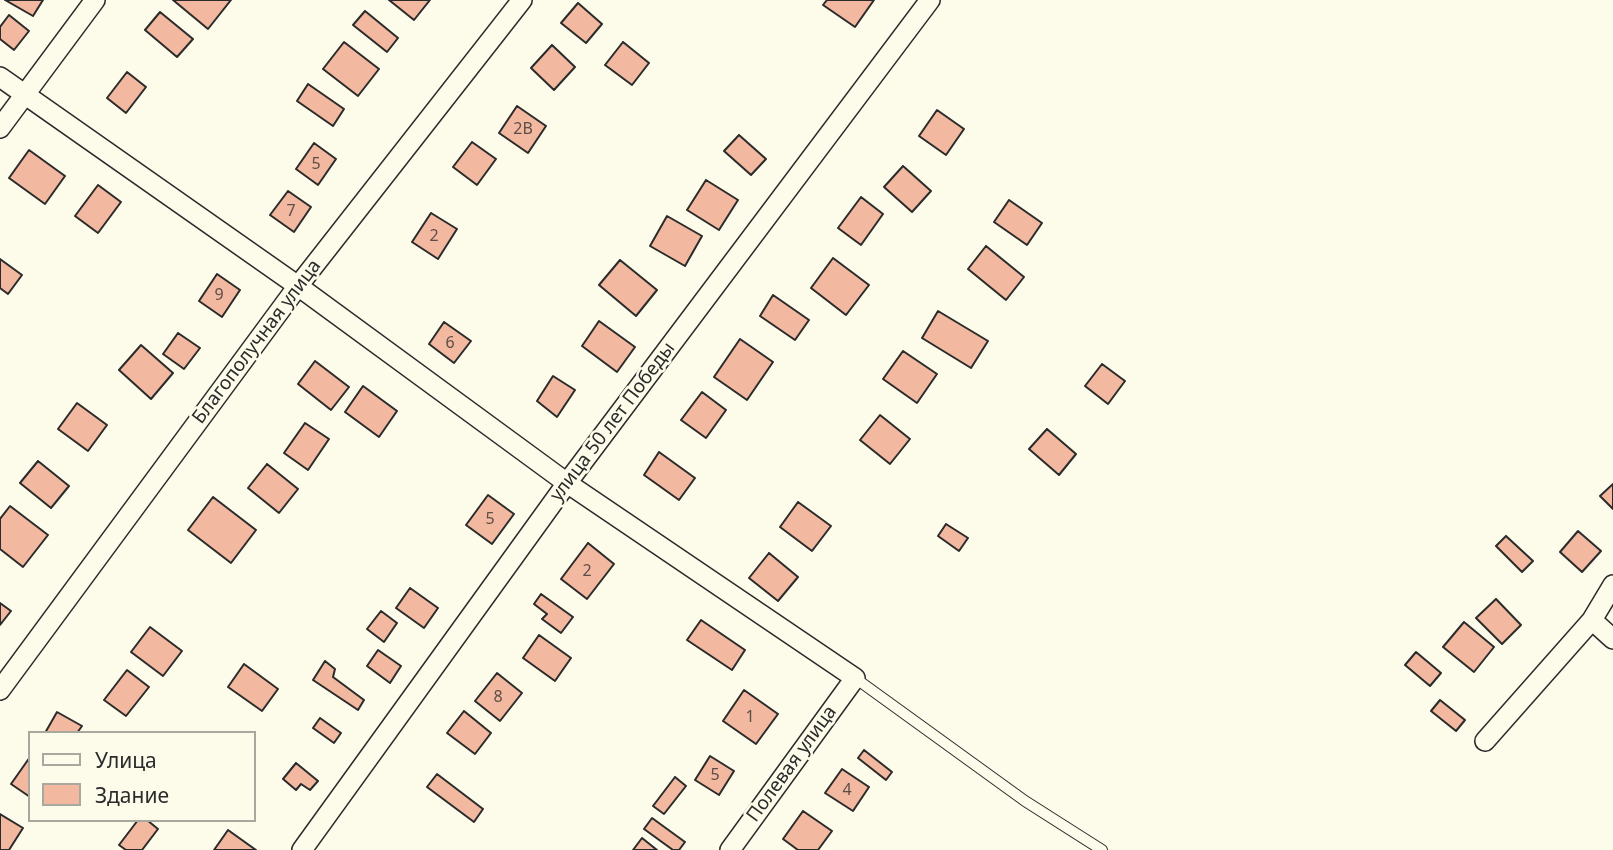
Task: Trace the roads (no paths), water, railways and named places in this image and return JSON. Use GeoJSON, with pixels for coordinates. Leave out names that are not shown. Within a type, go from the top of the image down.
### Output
{"type":"FeatureCollection","features":[{"type":"Feature","properties":{"kind":"street"},"geometry":{"type":"LineString","coordinates":[[0,128],[95,0]]}},
{"type":"Feature","properties":{"kind":"street","name":"Благополучная улица"},"geometry":{"type":"LineString","coordinates":[[0,690],[298,286],[522,0]]}},
{"type":"Feature","properties":{"kind":"street","name":"улица 50 лет Победы"},"geometry":{"type":"LineString","coordinates":[[302,850],[567,483],[930,0]]}},
{"type":"Feature","properties":{"kind":"street"},"geometry":{"type":"LineString","coordinates":[[0,76],[298,286],[567,483],[855,678]]}},
{"type":"Feature","properties":{"kind":"street"},"geometry":{"type":"LineString","coordinates":[[1485,741],[1592,620],[1613,585]]}},
{"type":"Feature","properties":{"kind":"street"},"geometry":{"type":"LineString","coordinates":[[1592,620],[1613,639]]}},
{"type":"Feature","properties":{"kind":"street","name":"Полевая улица"},"geometry":{"type":"LineString","coordinates":[[730,850],[855,678]]}},
{"type":"Feature","properties":{"kind":"lane"},"geometry":{"type":"LineString","coordinates":[[855,678],[1025,801],[1102,850]]}}]}
